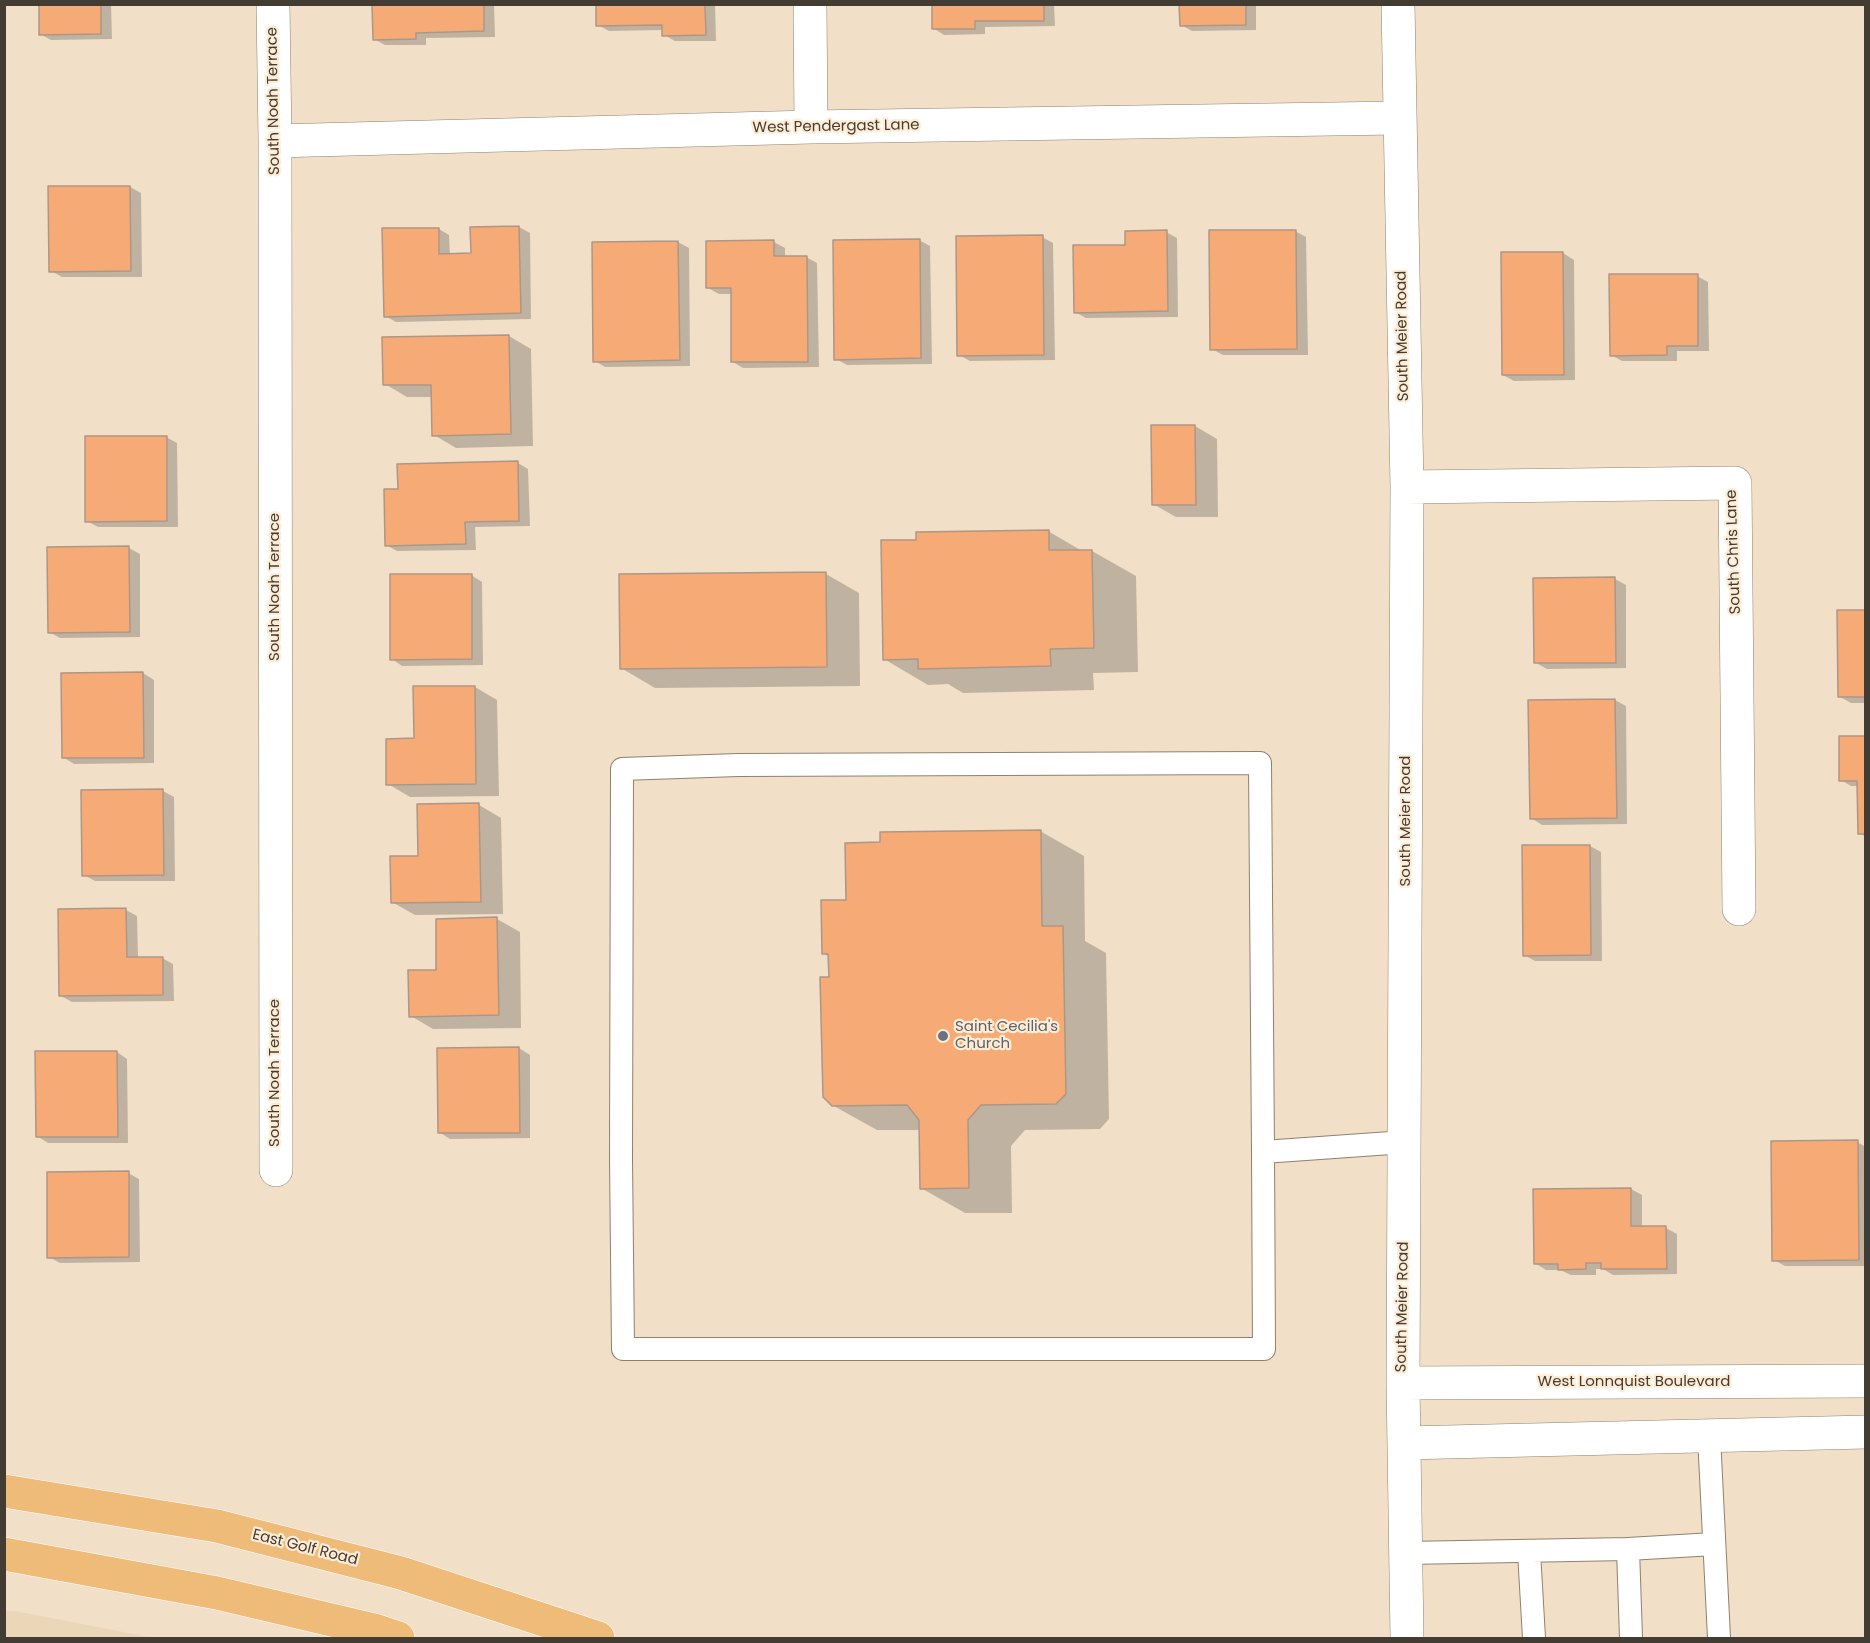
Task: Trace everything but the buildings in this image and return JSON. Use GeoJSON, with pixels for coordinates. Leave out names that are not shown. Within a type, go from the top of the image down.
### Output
{"type":"FeatureCollection","features":[{"type":"Feature","properties":{"kind":"main road","name":"East Golf Road"},"geometry":{"type":"LineString","coordinates":[[4,1491],[218,1526],[401,1573],[598,1638]]}},
{"type":"Feature","properties":{"kind":"main road"},"geometry":{"type":"LineString","coordinates":[[4,1554],[218,1593],[374,1630],[398,1638]]}},
{"type":"Feature","properties":{"kind":"street","name":"South Noah Terrace"},"geometry":{"type":"LineString","coordinates":[[273,4],[276,1170]]}},
{"type":"Feature","properties":{"kind":"street"},"geometry":{"type":"LineString","coordinates":[[810,4],[811,127]]}},
{"type":"Feature","properties":{"kind":"street","name":"South Meier Road"},"geometry":{"type":"LineString","coordinates":[[1398,4],[1398,118],[1407,487],[1403,1383],[1407,1638]]}},
{"type":"Feature","properties":{"kind":"street","name":"West Pendergast Lane"},"geometry":{"type":"LineString","coordinates":[[274,141],[811,127],[1398,118]]}},
{"type":"Feature","properties":{"kind":"street","name":"South Chris Lane"},"geometry":{"type":"LineString","coordinates":[[1407,487],[1735,483],[1739,909]]}},
{"type":"Feature","properties":{"kind":"street","name":"West Lonnquist Boulevard"},"geometry":{"type":"LineString","coordinates":[[1403,1383],[1866,1381]]}},
{"type":"Feature","properties":{"kind":"street"},"geometry":{"type":"LineString","coordinates":[[1405,1443],[1866,1432]]}},
{"type":"Feature","properties":{"kind":"lane"},"geometry":{"type":"LineString","coordinates":[[1260,763],[1263,1152],[1264,1349],[623,1348],[622,769],[738,765],[1260,763]]}},
{"type":"Feature","properties":{"kind":"lane"},"geometry":{"type":"LineString","coordinates":[[1263,1152],[1405,1142]]}},
{"type":"Feature","properties":{"kind":"lane"},"geometry":{"type":"LineString","coordinates":[[1709,1436],[1719,1638]]}},
{"type":"Feature","properties":{"kind":"lane"},"geometry":{"type":"LineString","coordinates":[[1406,1553],[1628,1550],[1714,1544]]}},
{"type":"Feature","properties":{"kind":"lane"},"geometry":{"type":"LineString","coordinates":[[1628,1550],[1631,1638]]}},
{"type":"Feature","properties":{"kind":"lane"},"geometry":{"type":"LineString","coordinates":[[1529,1552],[1534,1638]]}},
{"type":"Feature","properties":{"kind":"shaded area"},"geometry":{"type":"Polygon","coordinates":[[[5,1611],[15,1611],[154,1638],[5,1638],[5,1611]]]}},
{"type":"Feature","properties":{"kind":"place","name":"Saint Cecilia's Church"},"geometry":{"type":"Point","coordinates":[943,1036]}}]}
